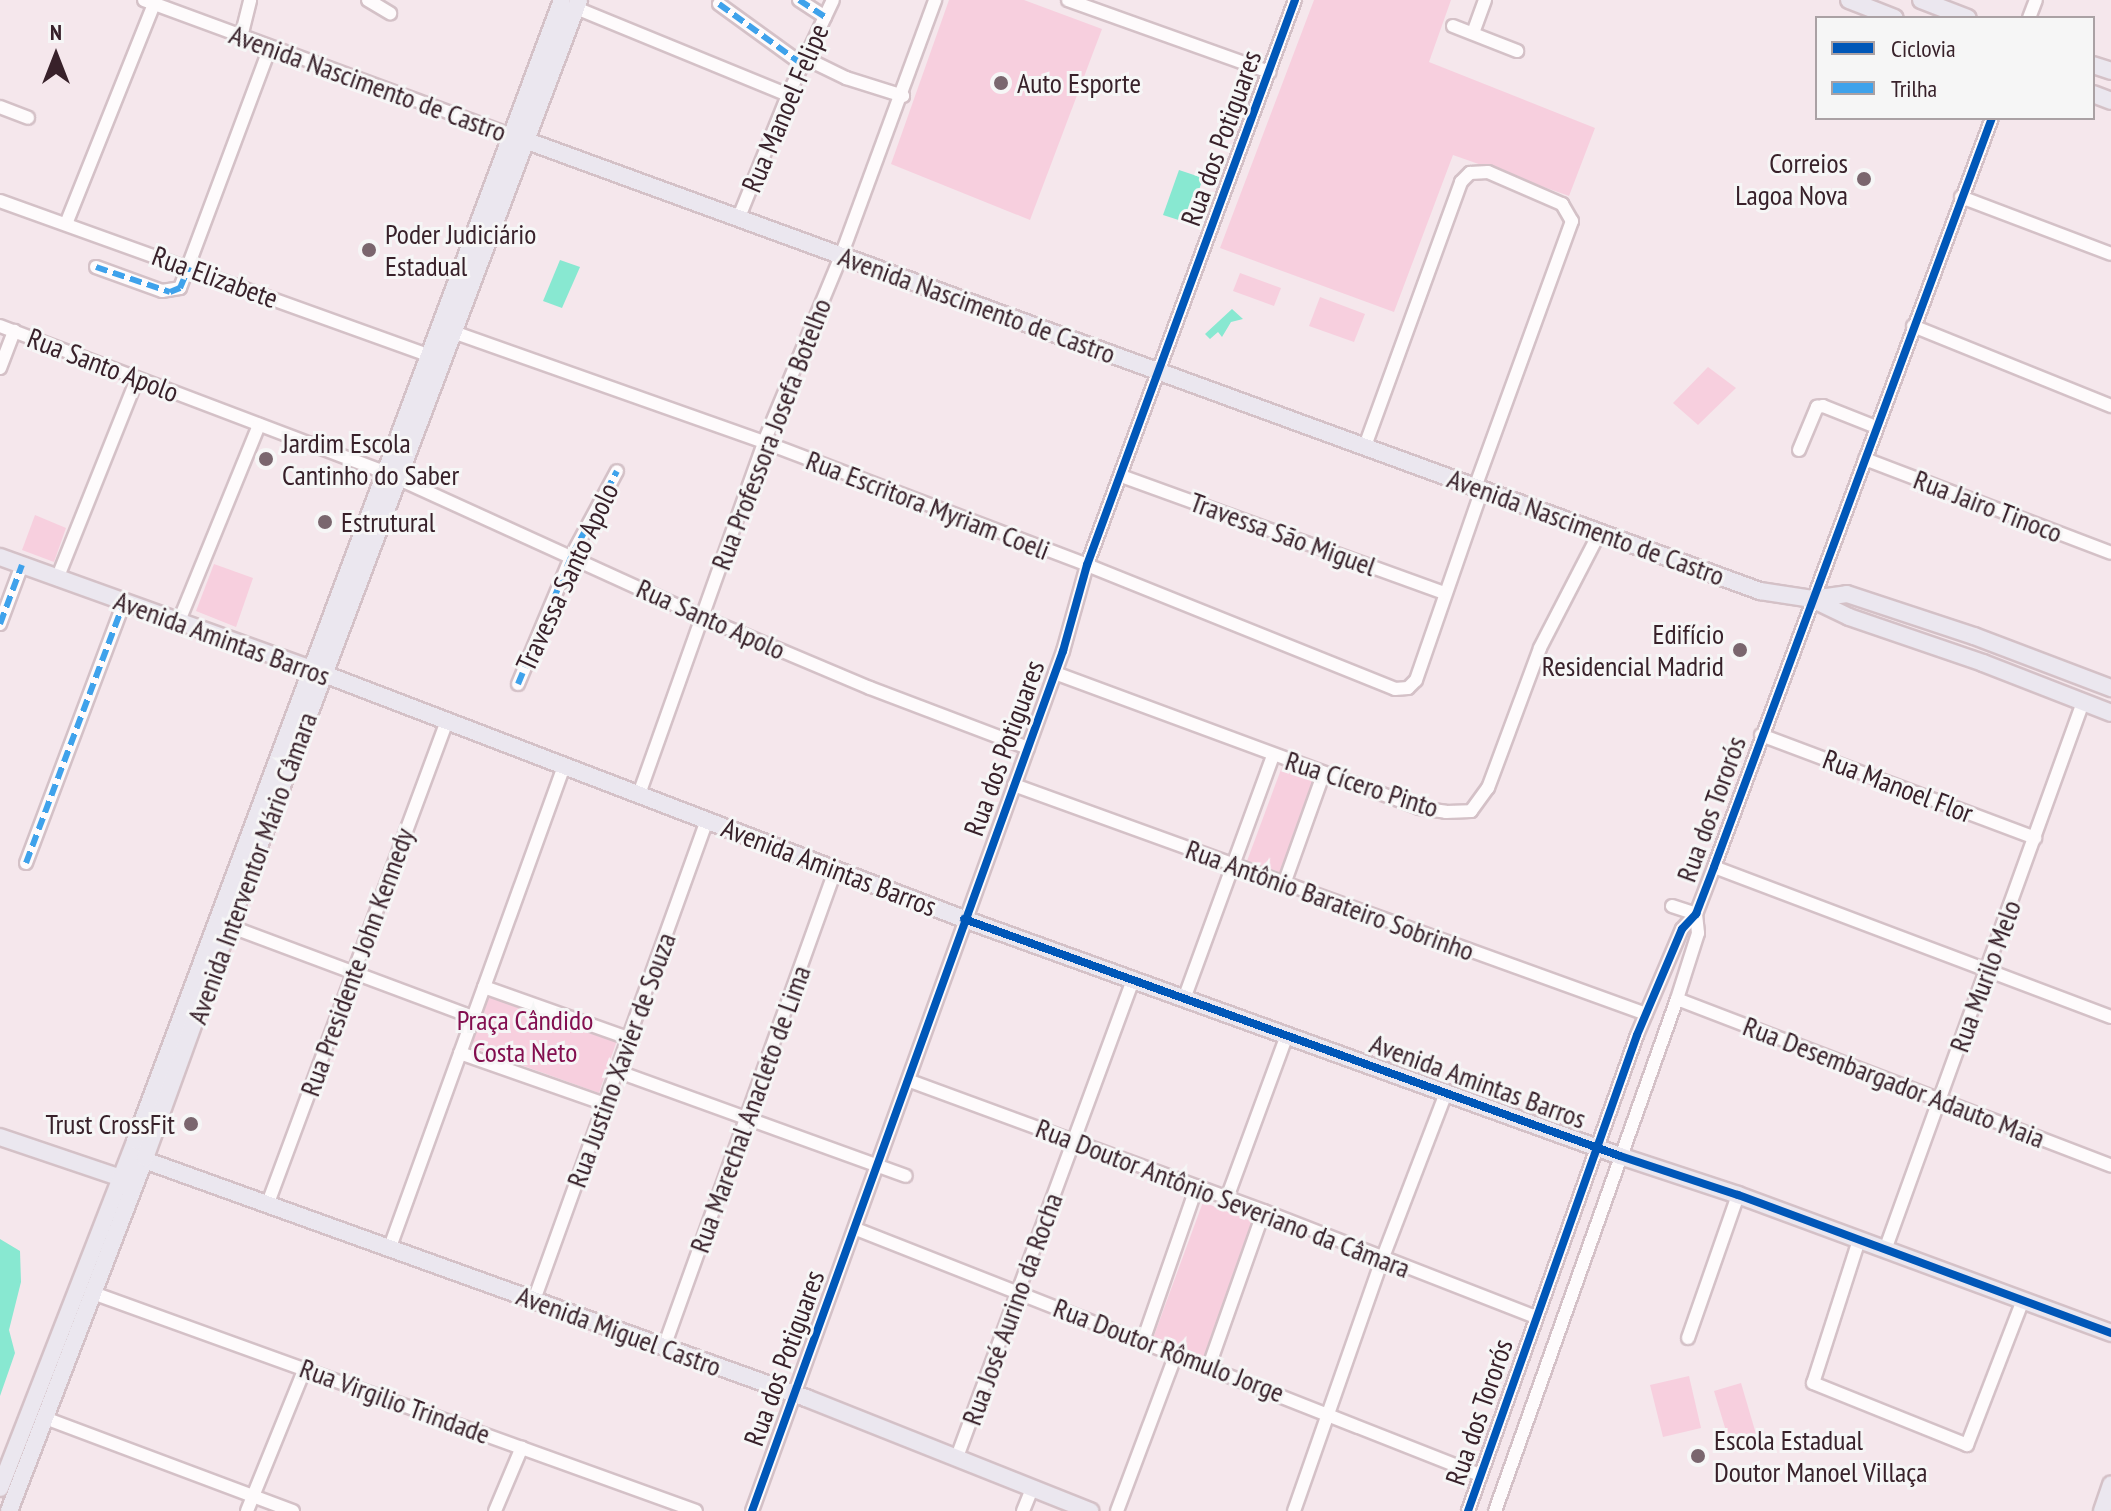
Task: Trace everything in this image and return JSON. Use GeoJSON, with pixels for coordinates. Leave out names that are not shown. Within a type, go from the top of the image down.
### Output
{"type":"FeatureCollection","features":[{"type":"Feature","properties":{"kind":"main road"},"geometry":{"type":"LineString","coordinates":[[1849,0],[1890,16]]}},
{"type":"Feature","properties":{"kind":"main road"},"geometry":{"type":"LineString","coordinates":[[1921,0],[1963,16]]}},
{"type":"Feature","properties":{"kind":"main road","name":"Avenida Interventor Mário Câmara"},"geometry":{"type":"LineString","coordinates":[[392,476],[428,355],[572,3]]}},
{"type":"Feature","properties":{"kind":"main road","name":"Avenida Interventor Mário Câmara"},"geometry":{"type":"LineString","coordinates":[[0,1488],[127,1175],[392,476],[456,333],[518,139]]}},
{"type":"Feature","properties":{"kind":"main road","name":"Avenida Nascimento de Castro"},"geometry":{"type":"LineString","coordinates":[[518,139],[841,256],[857,269],[1158,372],[1760,591],[1812,599],[1847,594],[1974,636],[2111,688]]}},
{"type":"Feature","properties":{"kind":"main road","name":"Avenida Amintas Barros"},"geometry":{"type":"LineString","coordinates":[[0,557],[318,672],[964,919],[1620,1156],[1738,1195],[2111,1333]]}},
{"type":"Feature","properties":{"kind":"main road","name":"Avenida Nascimento de Castro"},"geometry":{"type":"LineString","coordinates":[[1812,599],[1849,617],[1983,663],[2111,713]]}},
{"type":"Feature","properties":{"kind":"main road"},"geometry":{"type":"LineString","coordinates":[[1974,636],[1983,663]]}},
{"type":"Feature","properties":{"kind":"main road","name":"Avenida Interventor Mário Câmara"},"geometry":{"type":"LineString","coordinates":[[9,1511],[93,1293],[127,1175],[145,1158],[318,672]]}},
{"type":"Feature","properties":{"kind":"main road"},"geometry":{"type":"LineString","coordinates":[[0,1137],[127,1175]]}},
{"type":"Feature","properties":{"kind":"main road","name":"Avenida Miguel Castro"},"geometry":{"type":"LineString","coordinates":[[145,1158],[794,1394],[1090,1511]]}},
{"type":"Feature","properties":{"kind":"main road"},"geometry":{"type":"LineString","coordinates":[[2102,1511],[2111,1485]]}},
{"type":"Feature","properties":{"kind":"street"},"geometry":{"type":"LineString","coordinates":[[241,37],[250,0]]}},
{"type":"Feature","properties":{"kind":"street"},"geometry":{"type":"LineString","coordinates":[[799,0],[825,17]]}},
{"type":"Feature","properties":{"kind":"street","name":"Rua Manoel Felipe"},"geometry":{"type":"LineString","coordinates":[[739,217],[788,95],[833,0]]}},
{"type":"Feature","properties":{"kind":"street","name":"Rua Professora Josefa Botelho"},"geometry":{"type":"LineString","coordinates":[[639,794],[764,442],[903,96],[935,0]]}},
{"type":"Feature","properties":{"kind":"street","name":"Rua dos Potiguares"},"geometry":{"type":"LineString","coordinates":[[752,1511],[879,1167],[964,919],[1055,673],[1087,565],[1295,0]]}},
{"type":"Feature","properties":{"kind":"street"},"geometry":{"type":"LineString","coordinates":[[1473,33],[1485,0]]}},
{"type":"Feature","properties":{"kind":"street"},"geometry":{"type":"LineString","coordinates":[[373,1],[390,13]]}},
{"type":"Feature","properties":{"kind":"street"},"geometry":{"type":"LineString","coordinates":[[1076,1],[1269,72]]}},
{"type":"Feature","properties":{"kind":"street"},"geometry":{"type":"LineString","coordinates":[[66,224],[149,2]]}},
{"type":"Feature","properties":{"kind":"street","name":"Avenida Nascimento de Castro"},"geometry":{"type":"LineString","coordinates":[[149,2],[172,5],[241,37],[518,139]]}},
{"type":"Feature","properties":{"kind":"street"},"geometry":{"type":"LineString","coordinates":[[572,3],[788,95]]}},
{"type":"Feature","properties":{"kind":"street"},"geometry":{"type":"LineString","coordinates":[[719,4],[804,61],[903,96]]}},
{"type":"Feature","properties":{"kind":"street"},"geometry":{"type":"LineString","coordinates":[[1453,26],[1517,51]]}},
{"type":"Feature","properties":{"kind":"street"},"geometry":{"type":"LineString","coordinates":[[96,267],[170,292],[180,288],[270,47]]}},
{"type":"Feature","properties":{"kind":"street"},"geometry":{"type":"LineString","coordinates":[[0,107],[28,118]]}},
{"type":"Feature","properties":{"kind":"street","name":"Rua dos Tororós"},"geometry":{"type":"LineString","coordinates":[[1468,1511],[1637,1035],[1682,929],[1696,914],[1991,120]]}},
{"type":"Feature","properties":{"kind":"street"},"geometry":{"type":"LineString","coordinates":[[1365,446],[1464,177],[1479,170],[1488,172],[1562,204],[1570,214],[1571,227],[1478,488],[1445,593]]}},
{"type":"Feature","properties":{"kind":"street"},"geometry":{"type":"LineString","coordinates":[[1961,197],[2111,254]]}},
{"type":"Feature","properties":{"kind":"street","name":"Rua Elizabete"},"geometry":{"type":"LineString","coordinates":[[0,201],[428,355]]}},
{"type":"Feature","properties":{"kind":"street","name":"Rua Santo Apolo"},"geometry":{"type":"LineString","coordinates":[[0,326],[392,476],[572,555],[702,617],[870,688],[1028,748]]}},
{"type":"Feature","properties":{"kind":"street"},"geometry":{"type":"LineString","coordinates":[[1913,326],[2111,406]]}},
{"type":"Feature","properties":{"kind":"street"},"geometry":{"type":"LineString","coordinates":[[0,368],[14,331]]}},
{"type":"Feature","properties":{"kind":"street","name":"Rua Escritora Myriam Coeli"},"geometry":{"type":"LineString","coordinates":[[456,333],[764,442],[1087,565],[1395,689],[1408,688],[1416,680],[1445,593]]}},
{"type":"Feature","properties":{"kind":"street"},"geometry":{"type":"LineString","coordinates":[[57,579],[137,379]]}},
{"type":"Feature","properties":{"kind":"street"},"geometry":{"type":"LineString","coordinates":[[1799,450],[1817,407],[1823,406],[1876,427]]}},
{"type":"Feature","properties":{"kind":"street"},"geometry":{"type":"LineString","coordinates":[[179,621],[259,425]]}},
{"type":"Feature","properties":{"kind":"street","name":"Rua Jairo Tinoco"},"geometry":{"type":"LineString","coordinates":[[1865,459],[2111,553]]}},
{"type":"Feature","properties":{"kind":"street","name":"Travessa Santo Apolo"},"geometry":{"type":"LineString","coordinates":[[518,684],[572,555],[617,471]]}},
{"type":"Feature","properties":{"kind":"street","name":"Travessa São Miguel"},"geometry":{"type":"LineString","coordinates":[[1121,476],[1445,593]]}},
{"type":"Feature","properties":{"kind":"street","name":"Rua Cícero Pinto"},"geometry":{"type":"LineString","coordinates":[[1055,673],[1323,775],[1432,811],[1461,813],[1477,807],[1488,788],[1540,648],[1600,532]]}},
{"type":"Feature","properties":{"kind":"street"},"geometry":{"type":"LineString","coordinates":[[0,624],[22,565]]}},
{"type":"Feature","properties":{"kind":"street"},"geometry":{"type":"LineString","coordinates":[[26,863],[124,602]]}},
{"type":"Feature","properties":{"kind":"street","name":"Rua Murilo Melo"},"geometry":{"type":"LineString","coordinates":[[1885,1250],[2083,702]]}},
{"type":"Feature","properties":{"kind":"street","name":"Rua Presidente John Kennedy"},"geometry":{"type":"LineString","coordinates":[[268,1203],[447,721]]}},
{"type":"Feature","properties":{"kind":"street","name":"Rua Manoel Flor"},"geometry":{"type":"LineString","coordinates":[[1761,735],[2035,838]]}},
{"type":"Feature","properties":{"kind":"street"},"geometry":{"type":"LineString","coordinates":[[1184,999],[1273,756]]}},
{"type":"Feature","properties":{"kind":"street"},"geometry":{"type":"LineString","coordinates":[[390,1247],[564,766]]}},
{"type":"Feature","properties":{"kind":"street"},"geometry":{"type":"LineString","coordinates":[[1284,884],[1323,775]]}},
{"type":"Feature","properties":{"kind":"street","name":"Rua Antônio Barateiro Sobrinho"},"geometry":{"type":"LineString","coordinates":[[1014,785],[1646,1014]]}},
{"type":"Feature","properties":{"kind":"street","name":"Rua Justino Xavier de Souza"},"geometry":{"type":"LineString","coordinates":[[534,1300],[707,820]]}},
{"type":"Feature","properties":{"kind":"street"},"geometry":{"type":"LineString","coordinates":[[1714,867],[2111,1017]]}},
{"type":"Feature","properties":{"kind":"street","name":"Rua Marechal Anacleto de Lima"},"geometry":{"type":"LineString","coordinates":[[664,1347],[835,871]]}},
{"type":"Feature","properties":{"kind":"street"},"geometry":{"type":"LineString","coordinates":[[1672,906],[1696,914]]}},
{"type":"Feature","properties":{"kind":"street","name":"Rua dos Tororós"},"geometry":{"type":"LineString","coordinates":[[1495,1511],[1677,999],[1698,933],[1696,914]]}},
{"type":"Feature","properties":{"kind":"street"},"geometry":{"type":"LineString","coordinates":[[229,926],[473,1017]]}},
{"type":"Feature","properties":{"kind":"street","name":"Rua José Aurino da Rocha"},"geometry":{"type":"LineString","coordinates":[[957,1457],[1133,980]]}},
{"type":"Feature","properties":{"kind":"street"},"geometry":{"type":"LineString","coordinates":[[484,987],[628,1038]]}},
{"type":"Feature","properties":{"kind":"street","name":"Rua Desembargador Adauto Maia"},"geometry":{"type":"LineString","coordinates":[[1677,999],[2111,1166]]}},
{"type":"Feature","properties":{"kind":"street"},"geometry":{"type":"LineString","coordinates":[[1227,1198],[1287,1035]]}},
{"type":"Feature","properties":{"kind":"street"},"geometry":{"type":"LineString","coordinates":[[1637,1035],[1660,1043]]}},
{"type":"Feature","properties":{"kind":"street"},"geometry":{"type":"LineString","coordinates":[[460,1053],[605,1104]]}},
{"type":"Feature","properties":{"kind":"street"},"geometry":{"type":"LineString","coordinates":[[616,1071],[906,1176]]}},
{"type":"Feature","properties":{"kind":"street","name":"Rua Doutor Antônio Severiano da Câmara"},"geometry":{"type":"LineString","coordinates":[[910,1081],[1264,1211],[1536,1317]]}},
{"type":"Feature","properties":{"kind":"street"},"geometry":{"type":"LineString","coordinates":[[1294,1511],[1383,1257],[1446,1093]]}},
{"type":"Feature","properties":{"kind":"street"},"geometry":{"type":"LineString","coordinates":[[1143,1341],[1197,1186]]}},
{"type":"Feature","properties":{"kind":"street"},"geometry":{"type":"LineString","coordinates":[[1688,1338],[1738,1195]]}},
{"type":"Feature","properties":{"kind":"street"},"geometry":{"type":"LineString","coordinates":[[1209,1366],[1264,1211]]}},
{"type":"Feature","properties":{"kind":"street","name":"Rua Doutor Rômulo Jorge"},"geometry":{"type":"LineString","coordinates":[[856,1229],[1327,1412],[1480,1475]]}},
{"type":"Feature","properties":{"kind":"street"},"geometry":{"type":"LineString","coordinates":[[1859,1240],[1813,1383],[1967,1445],[2023,1300]]}},
{"type":"Feature","properties":{"kind":"street","name":"Rua Virgilio Trindade"},"geometry":{"type":"LineString","coordinates":[[93,1293],[696,1511]]}},
{"type":"Feature","properties":{"kind":"street"},"geometry":{"type":"LineString","coordinates":[[1117,1511],[1176,1354]]}},
{"type":"Feature","properties":{"kind":"street"},"geometry":{"type":"LineString","coordinates":[[247,1511],[305,1368]]}},
{"type":"Feature","properties":{"kind":"street"},"geometry":{"type":"LineString","coordinates":[[45,1418],[293,1511]]}},
{"type":"Feature","properties":{"kind":"street"},"geometry":{"type":"LineString","coordinates":[[495,1511],[522,1447]]}},
{"type":"Feature","properties":{"kind":"street"},"geometry":{"type":"LineString","coordinates":[[1023,1511],[1032,1489]]}},
{"type":"Feature","properties":{"kind":"green space","name":"Auto Esporte"},"geometry":{"type":"Polygon","coordinates":[[[949,0],[1024,0],[1102,29],[1030,220],[891,164],[949,0]]]}},
{"type":"Feature","properties":{"kind":"green space"},"geometry":{"type":"Polygon","coordinates":[[[1314,0],[1451,0],[1429,62],[1595,128],[1569,196],[1453,155],[1394,312],[1220,248],[1314,0]]]}},
{"type":"Feature","properties":{"kind":"green space"},"geometry":{"type":"Polygon","coordinates":[[[1240,273],[1281,288],[1274,306],[1233,291],[1240,273]]]}},
{"type":"Feature","properties":{"kind":"green space"},"geometry":{"type":"Polygon","coordinates":[[[1320,297],[1365,314],[1354,342],[1309,326],[1320,297]]]}},
{"type":"Feature","properties":{"kind":"green space"},"geometry":{"type":"Polygon","coordinates":[[[1708,367],[1736,388],[1698,425],[1673,403],[1708,367]]]}},
{"type":"Feature","properties":{"kind":"green space"},"geometry":{"type":"Polygon","coordinates":[[[35,515],[66,528],[54,562],[22,550],[35,515]]]}},
{"type":"Feature","properties":{"kind":"green space"},"geometry":{"type":"Polygon","coordinates":[[[214,564],[253,578],[236,627],[196,611],[214,564]]]}},
{"type":"Feature","properties":{"kind":"green space"},"geometry":{"type":"Polygon","coordinates":[[[1283,764],[1321,778],[1283,875],[1247,861],[1283,764]]]}},
{"type":"Feature","properties":{"kind":"green space","name":"Praça Cândido Costa Neto"},"geometry":{"type":"Polygon","coordinates":[[[486,992],[617,1040],[599,1093],[466,1045],[486,992]]]}},
{"type":"Feature","properties":{"kind":"green space"},"geometry":{"type":"Polygon","coordinates":[[[1203,1202],[1256,1223],[1206,1363],[1152,1341],[1203,1202]]]}},
{"type":"Feature","properties":{"kind":"green space"},"geometry":{"type":"Polygon","coordinates":[[[1689,1376],[1701,1428],[1663,1437],[1650,1385],[1689,1376]]]}},
{"type":"Feature","properties":{"kind":"green space"},"geometry":{"type":"Polygon","coordinates":[[[1741,1383],[1756,1434],[1729,1441],[1714,1391],[1741,1383]]]}},
{"type":"Feature","properties":{"kind":"shaded area"},"geometry":{"type":"Polygon","coordinates":[[[1179,170],[1203,178],[1188,223],[1163,215],[1179,170]]]}},
{"type":"Feature","properties":{"kind":"shaded area"},"geometry":{"type":"Polygon","coordinates":[[[560,260],[580,267],[562,308],[543,301],[560,260]]]}},
{"type":"Feature","properties":{"kind":"shaded area"},"geometry":{"type":"Polygon","coordinates":[[[1232,309],[1243,319],[1231,322],[1222,337],[1218,332],[1210,339],[1205,334],[1232,309]]]}},
{"type":"Feature","properties":{"kind":"shaded area"},"geometry":{"type":"Polygon","coordinates":[[[0,1239],[20,1251],[21,1282],[9,1330],[15,1353],[0,1396],[0,1239]]]}},
{"type":"Feature","properties":{"kind":"marked path"},"geometry":{"type":"LineString","coordinates":[[799,0],[825,17]]}},
{"type":"Feature","properties":{"kind":"marked path"},"geometry":{"type":"LineString","coordinates":[[719,4],[802,64]]}},
{"type":"Feature","properties":{"kind":"marked path"},"geometry":{"type":"LineString","coordinates":[[96,267],[170,292],[180,288],[189,267]]}},
{"type":"Feature","properties":{"kind":"marked path"},"geometry":{"type":"LineString","coordinates":[[518,684],[572,555],[617,471]]}},
{"type":"Feature","properties":{"kind":"marked path"},"geometry":{"type":"LineString","coordinates":[[0,624],[22,565]]}},
{"type":"Feature","properties":{"kind":"marked path"},"geometry":{"type":"LineString","coordinates":[[26,863],[124,602]]}},
{"type":"Feature","properties":{"kind":"cycle path"},"geometry":{"type":"LineString","coordinates":[[752,1511],[1063,651],[1087,565],[1295,0]]}},
{"type":"Feature","properties":{"kind":"cycle path"},"geometry":{"type":"LineString","coordinates":[[1468,1511],[1637,1035],[1682,929],[1696,914],[1991,120]]}},
{"type":"Feature","properties":{"kind":"cycle path"},"geometry":{"type":"LineString","coordinates":[[964,919],[1620,1156],[1738,1195],[2111,1333]]}},
{"type":"Feature","properties":{"kind":"place","name":"Auto Esporte"},"geometry":{"type":"Point","coordinates":[1001,83]}},
{"type":"Feature","properties":{"kind":"place","name":"Correios Lagoa Nova"},"geometry":{"type":"Point","coordinates":[1864,179]}},
{"type":"Feature","properties":{"kind":"place","name":"Poder Judiciário Estadual"},"geometry":{"type":"Point","coordinates":[369,250]}},
{"type":"Feature","properties":{"kind":"place","name":"Jardim Escola Cantinho do Saber"},"geometry":{"type":"Point","coordinates":[266,459]}},
{"type":"Feature","properties":{"kind":"place","name":"Estrutural"},"geometry":{"type":"Point","coordinates":[325,522]}},
{"type":"Feature","properties":{"kind":"place","name":"Edifício Residencial Madrid"},"geometry":{"type":"Point","coordinates":[1740,650]}},
{"type":"Feature","properties":{"kind":"place","name":"Trust CrossFit"},"geometry":{"type":"Point","coordinates":[191,1124]}},
{"type":"Feature","properties":{"kind":"place","name":"Escola Estadual Doutor Manoel Villaça"},"geometry":{"type":"Point","coordinates":[1698,1456]}}]}
